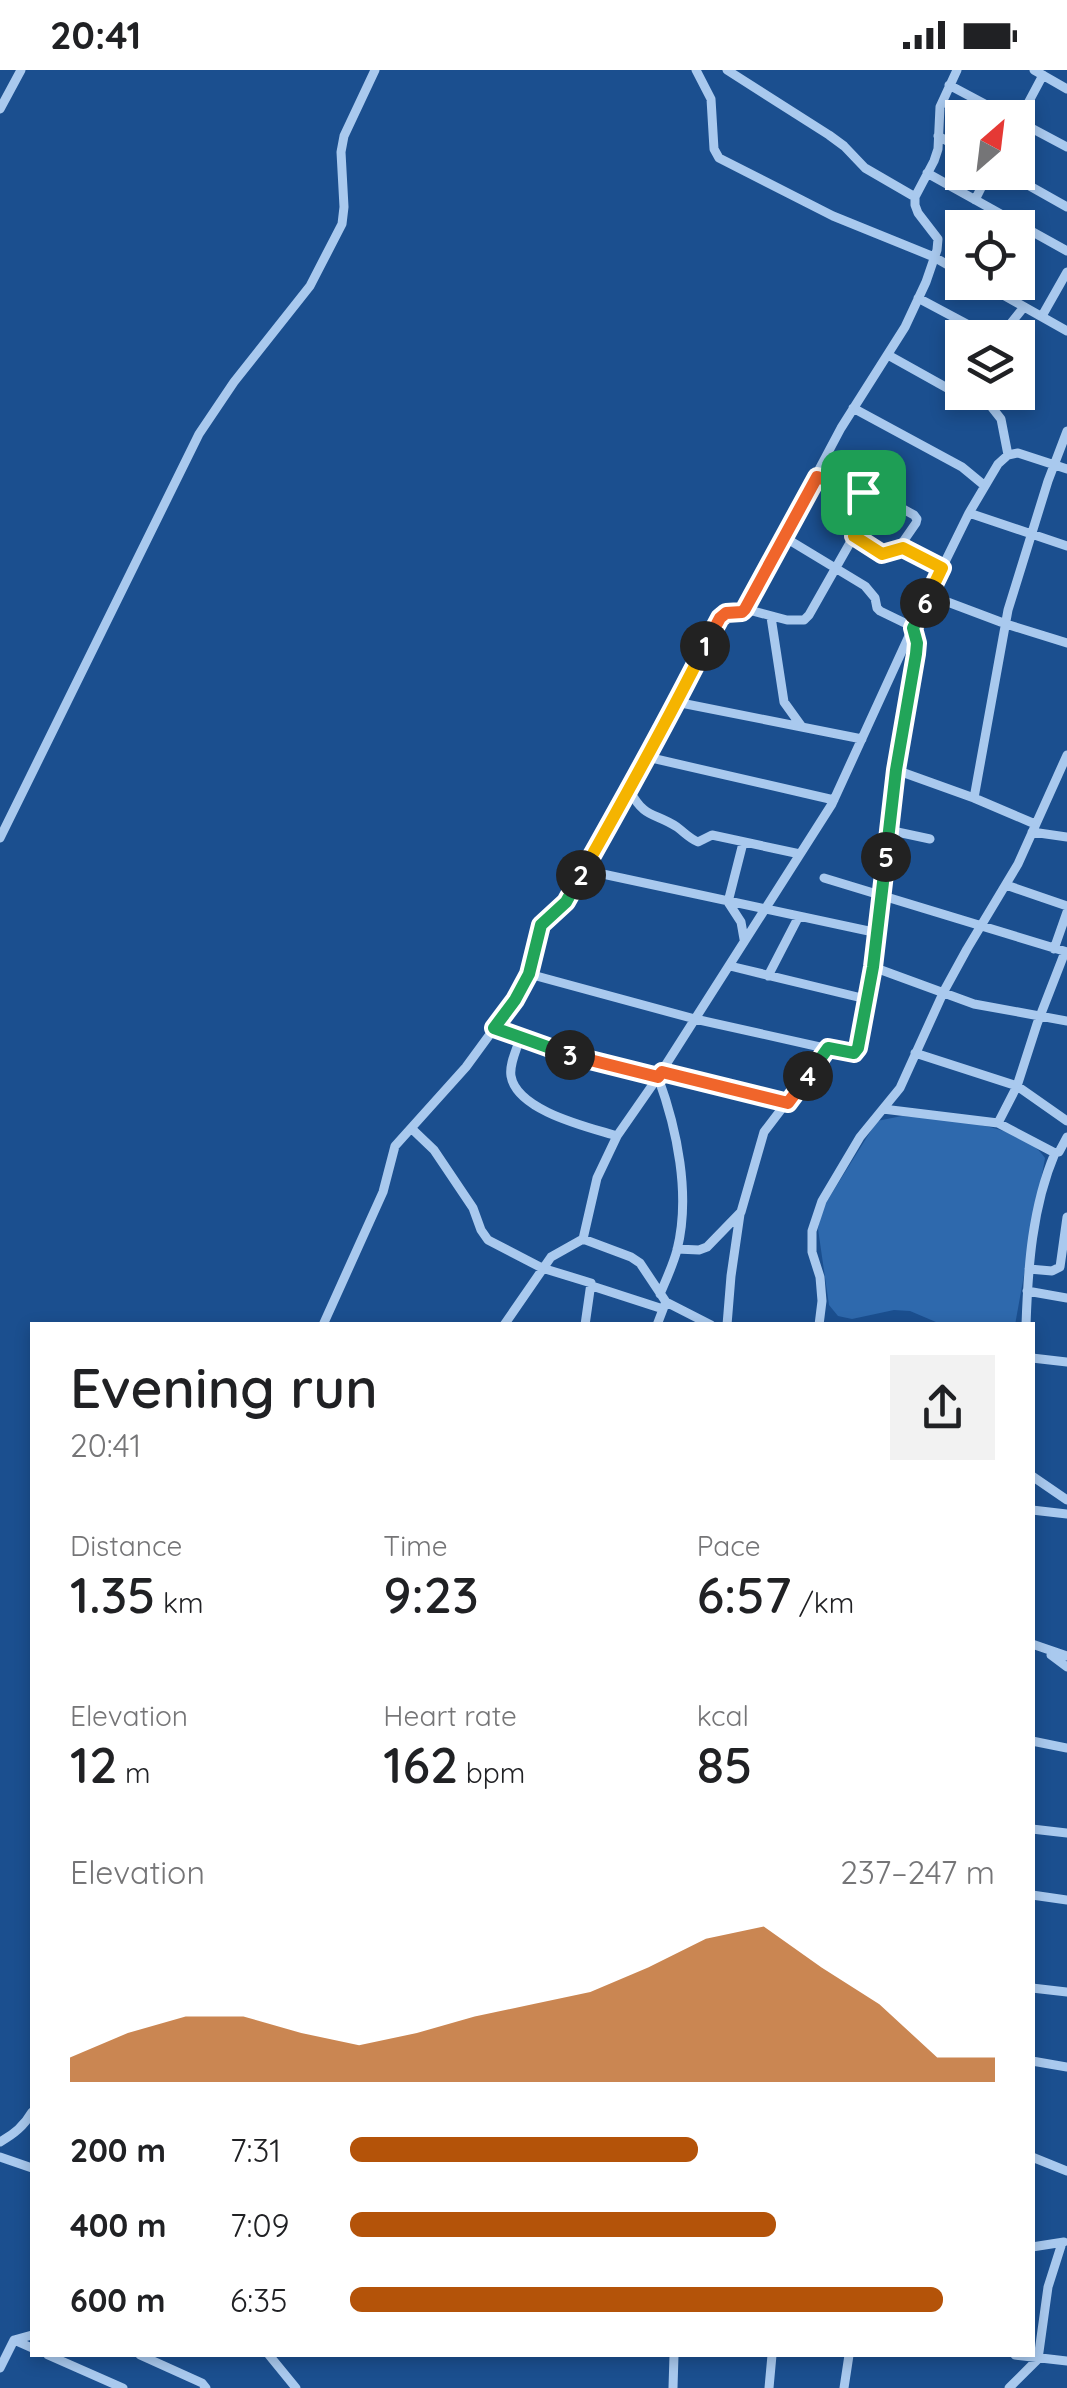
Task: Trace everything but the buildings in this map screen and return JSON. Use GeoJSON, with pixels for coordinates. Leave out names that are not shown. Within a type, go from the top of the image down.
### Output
{"type":"FeatureCollection","features":[{"type":"Feature","properties":{"kind":"street"},"geometry":{"type":"LineString","coordinates":[[0,109],[21,70]]}},
{"type":"Feature","properties":{"kind":"street"},"geometry":{"type":"LineString","coordinates":[[0,838],[200,434],[234,382],[310,286],[342,224],[344,136],[375,70]]}},
{"type":"Feature","properties":{"kind":"street"},"geometry":{"type":"LineString","coordinates":[[696,70],[711,99],[714,149],[719,158],[833,216],[945,263]]}},
{"type":"Feature","properties":{"kind":"street"},"geometry":{"type":"LineString","coordinates":[[726,70],[829,135],[865,168],[915,197]]}},
{"type":"Feature","properties":{"kind":"street"},"geometry":{"type":"LineString","coordinates":[[324,1322],[382,1192],[395,1146],[466,1068],[515,1000],[529,974],[541,925],[566,902],[630,791],[720,618],[745,609],[853,408],[905,327],[938,238],[914,206],[915,197],[938,149],[940,107],[957,70]]}},
{"type":"Feature","properties":{"kind":"street"},"geometry":{"type":"LineString","coordinates":[[1026,100],[1039,73],[1067,88]]}},
{"type":"Feature","properties":{"kind":"street"},"geometry":{"type":"LineString","coordinates":[[949,86],[977,100]]}},
{"type":"Feature","properties":{"kind":"street"},"geometry":{"type":"LineString","coordinates":[[1035,130],[1067,148]]}},
{"type":"Feature","properties":{"kind":"street"},"geometry":{"type":"LineString","coordinates":[[938,136],[945,140]]}},
{"type":"Feature","properties":{"kind":"street"},"geometry":{"type":"LineString","coordinates":[[927,173],[1067,251]]}},
{"type":"Feature","properties":{"kind":"street"},"geometry":{"type":"LineString","coordinates":[[1035,189],[1067,207]]}},
{"type":"Feature","properties":{"kind":"street"},"geometry":{"type":"LineString","coordinates":[[975,200],[980,190]]}},
{"type":"Feature","properties":{"kind":"street"},"geometry":{"type":"LineString","coordinates":[[1042,316],[1067,272]]}},
{"type":"Feature","properties":{"kind":"street"},"geometry":{"type":"LineString","coordinates":[[918,298],[962,320]]}},
{"type":"Feature","properties":{"kind":"street"},"geometry":{"type":"LineString","coordinates":[[1013,300],[1067,331]]}},
{"type":"Feature","properties":{"kind":"street"},"geometry":{"type":"LineString","coordinates":[[1013,320],[1024,306]]}},
{"type":"Feature","properties":{"kind":"street"},"geometry":{"type":"LineString","coordinates":[[888,355],[945,387]]}},
{"type":"Feature","properties":{"kind":"street"},"geometry":{"type":"LineString","coordinates":[[853,408],[962,467],[985,486]]}},
{"type":"Feature","properties":{"kind":"street"},"geometry":{"type":"LineString","coordinates":[[997,410],[1004,425],[1008,455]]}},
{"type":"Feature","properties":{"kind":"street"},"geometry":{"type":"LineString","coordinates":[[974,798],[1006,624],[1067,432]]}},
{"type":"Feature","properties":{"kind":"street"},"geometry":{"type":"LineString","coordinates":[[506,1322],[551,1257],[583,1239],[597,1178],[617,1136],[660,1075],[834,800],[942,568],[998,464],[1008,455],[1018,453],[1067,469]]}},
{"type":"Feature","properties":{"kind":"street"},"geometry":{"type":"LineString","coordinates":[[817,477],[876,497],[917,518],[898,549]]}},
{"type":"Feature","properties":{"kind":"street"},"geometry":{"type":"LineString","coordinates":[[745,609],[770,617],[804,620],[876,497]]}},
{"type":"Feature","properties":{"kind":"street"},"geometry":{"type":"LineString","coordinates":[[969,513],[1067,546]]}},
{"type":"Feature","properties":{"kind":"street"},"geometry":{"type":"LineString","coordinates":[[529,974],[695,1019],[854,1053],[858,1048],[878,933],[896,770],[917,643],[913,628],[880,611],[870,590],[784,536]]}},
{"type":"Feature","properties":{"kind":"street"},"geometry":{"type":"LineString","coordinates":[[854,536],[882,554],[903,548],[942,568]]}},
{"type":"Feature","properties":{"kind":"street"},"geometry":{"type":"LineString","coordinates":[[929,595],[1067,644]]}},
{"type":"Feature","properties":{"kind":"street"},"geometry":{"type":"LineString","coordinates":[[770,617],[784,702],[803,727]]}},
{"type":"Feature","properties":{"kind":"street"},"geometry":{"type":"LineString","coordinates":[[676,702],[862,739]]}},
{"type":"Feature","properties":{"kind":"street"},"geometry":{"type":"LineString","coordinates":[[819,1322],[820,1278],[812,1252],[812,1231],[822,1201],[860,1137],[900,1088],[944,991],[1006,885],[1067,755]]}},
{"type":"Feature","properties":{"kind":"street"},"geometry":{"type":"LineString","coordinates":[[647,757],[834,800]]}},
{"type":"Feature","properties":{"kind":"street"},"geometry":{"type":"LineString","coordinates":[[896,770],[974,798],[1033,828],[1067,838]]}},
{"type":"Feature","properties":{"kind":"street"},"geometry":{"type":"LineString","coordinates":[[1055,782],[1067,783]]}},
{"type":"Feature","properties":{"kind":"street"},"geometry":{"type":"LineString","coordinates":[[630,791],[644,812],[676,827],[691,840],[698,842],[712,836],[800,854]]}},
{"type":"Feature","properties":{"kind":"street"},"geometry":{"type":"LineString","coordinates":[[888,830],[930,839]]}},
{"type":"Feature","properties":{"kind":"street"},"geometry":{"type":"LineString","coordinates":[[744,843],[728,902],[744,930],[744,943]]}},
{"type":"Feature","properties":{"kind":"street"},"geometry":{"type":"LineString","coordinates":[[584,870],[878,933]]}},
{"type":"Feature","properties":{"kind":"street"},"geometry":{"type":"LineString","coordinates":[[824,878],[1062,951]]}},
{"type":"Feature","properties":{"kind":"street"},"geometry":{"type":"LineString","coordinates":[[998,1124],[1017,1086],[1062,951],[1067,909],[1006,885]]}},
{"type":"Feature","properties":{"kind":"street"},"geometry":{"type":"LineString","coordinates":[[768,976],[799,916]]}},
{"type":"Feature","properties":{"kind":"street"},"geometry":{"type":"LineString","coordinates":[[730,966],[866,999]]}},
{"type":"Feature","properties":{"kind":"street"},"geometry":{"type":"LineString","coordinates":[[873,967],[974,1004],[1067,1020]]}},
{"type":"Feature","properties":{"kind":"street"},"geometry":{"type":"LineString","coordinates":[[494,1028],[570,1055],[788,1103]]}},
{"type":"Feature","properties":{"kind":"street"},"geometry":{"type":"LineString","coordinates":[[520,1038],[510,1071],[521,1093],[550,1114],[617,1136]]}},
{"type":"Feature","properties":{"kind":"street"},"geometry":{"type":"LineString","coordinates":[[727,1322],[741,1212],[764,1132],[828,1048]]}},
{"type":"Feature","properties":{"kind":"street"},"geometry":{"type":"LineString","coordinates":[[915,1053],[1017,1086],[1067,1121]]}},
{"type":"Feature","properties":{"kind":"street"},"geometry":{"type":"LineString","coordinates":[[658,1322],[677,1250],[684,1202],[675,1129],[660,1075]]}},
{"type":"Feature","properties":{"kind":"street"},"geometry":{"type":"LineString","coordinates":[[883,1109],[998,1124],[1056,1153]]}},
{"type":"Feature","properties":{"kind":"street"},"geometry":{"type":"LineString","coordinates":[[412,1128],[434,1150],[473,1208],[488,1240],[542,1268],[589,1280],[592,1286],[586,1322]]}},
{"type":"Feature","properties":{"kind":"street"},"geometry":{"type":"LineString","coordinates":[[1026,1322],[1029,1269],[1044,1179],[1067,1136]]}},
{"type":"Feature","properties":{"kind":"street"},"geometry":{"type":"LineString","coordinates":[[677,1250],[707,1247],[741,1212]]}},
{"type":"Feature","properties":{"kind":"street"},"geometry":{"type":"LineString","coordinates":[[1029,1269],[1052,1271],[1060,1267],[1067,1217]]}},
{"type":"Feature","properties":{"kind":"street"},"geometry":{"type":"LineString","coordinates":[[583,1239],[640,1263],[663,1302]]}},
{"type":"Feature","properties":{"kind":"street"},"geometry":{"type":"LineString","coordinates":[[592,1286],[663,1302],[705,1322]]}},
{"type":"Feature","properties":{"kind":"street"},"geometry":{"type":"LineString","coordinates":[[1027,1291],[1067,1298]]}},
{"type":"Feature","properties":{"kind":"street"},"geometry":{"type":"LineString","coordinates":[[1035,1358],[1067,1362]]}},
{"type":"Feature","properties":{"kind":"street"},"geometry":{"type":"LineString","coordinates":[[1035,1478],[1067,1500]]}},
{"type":"Feature","properties":{"kind":"street"},"geometry":{"type":"LineString","coordinates":[[1035,1510],[1067,1514]]}},
{"type":"Feature","properties":{"kind":"street"},"geometry":{"type":"LineString","coordinates":[[1035,1645],[1067,1656]]}},
{"type":"Feature","properties":{"kind":"street"},"geometry":{"type":"LineString","coordinates":[[1045,1650],[1067,1668]]}},
{"type":"Feature","properties":{"kind":"street"},"geometry":{"type":"LineString","coordinates":[[1035,1742],[1067,1748]]}},
{"type":"Feature","properties":{"kind":"street"},"geometry":{"type":"LineString","coordinates":[[1035,1829],[1067,1834]]}},
{"type":"Feature","properties":{"kind":"street"},"geometry":{"type":"LineString","coordinates":[[1035,1895],[1067,1900]]}},
{"type":"Feature","properties":{"kind":"street"},"geometry":{"type":"LineString","coordinates":[[1035,1988],[1067,1992]]}},
{"type":"Feature","properties":{"kind":"street"},"geometry":{"type":"LineString","coordinates":[[1035,2062],[1067,2067]]}},
{"type":"Feature","properties":{"kind":"street"},"geometry":{"type":"LineString","coordinates":[[0,2142],[14,2134],[30,2116]]}},
{"type":"Feature","properties":{"kind":"street"},"geometry":{"type":"LineString","coordinates":[[0,2157],[30,2167]]}},
{"type":"Feature","properties":{"kind":"street"},"geometry":{"type":"LineString","coordinates":[[1035,2159],[1067,2171]]}},
{"type":"Feature","properties":{"kind":"street"},"geometry":{"type":"LineString","coordinates":[[1009,2388],[1038,2359],[1048,2287],[1064,2242],[1035,2247]]}},
{"type":"Feature","properties":{"kind":"street"},"geometry":{"type":"LineString","coordinates":[[14,2340],[30,2336]]}},
{"type":"Feature","properties":{"kind":"street"},"geometry":{"type":"LineString","coordinates":[[14,2340],[30,2347]]}},
{"type":"Feature","properties":{"kind":"street"},"geometry":{"type":"LineString","coordinates":[[0,2368],[14,2340]]}},
{"type":"Feature","properties":{"kind":"street"},"geometry":{"type":"LineString","coordinates":[[53,2357],[123,2388]]}},
{"type":"Feature","properties":{"kind":"street"},"geometry":{"type":"LineString","coordinates":[[144,2357],[206,2388]]}},
{"type":"Feature","properties":{"kind":"street"},"geometry":{"type":"LineString","coordinates":[[270,2357],[296,2388]]}},
{"type":"Feature","properties":{"kind":"street"},"geometry":{"type":"LineString","coordinates":[[672,2388],[674,2357]]}},
{"type":"Feature","properties":{"kind":"street"},"geometry":{"type":"LineString","coordinates":[[769,2388],[772,2357]]}},
{"type":"Feature","properties":{"kind":"street"},"geometry":{"type":"LineString","coordinates":[[844,2388],[849,2357]]}},
{"type":"Feature","properties":{"kind":"street"},"geometry":{"type":"LineString","coordinates":[[1026,2357],[1067,2362]]}},
{"type":"Feature","properties":{"kind":"shaded area"},"geometry":{"type":"Polygon","coordinates":[[[902,1116],[979,1125],[1018,1137],[1045,1158],[1016,1322],[936,1322],[910,1311],[894,1310],[852,1319],[838,1316],[829,1305],[818,1229],[822,1209],[877,1121],[902,1116]]]}},
{"type":"Feature","properties":{"kind":"route"},"geometry":{"type":"LineString","coordinates":[[817,477],[863,492],[876,497],[854,536],[882,554],[903,548],[942,568],[913,628],[916,654],[896,770],[873,967],[858,1048],[848,1053],[828,1048],[788,1103],[662,1072],[658,1077],[570,1055],[494,1028],[529,974],[541,925],[566,902],[630,791],[720,618],[745,609],[817,477]]}}]}
